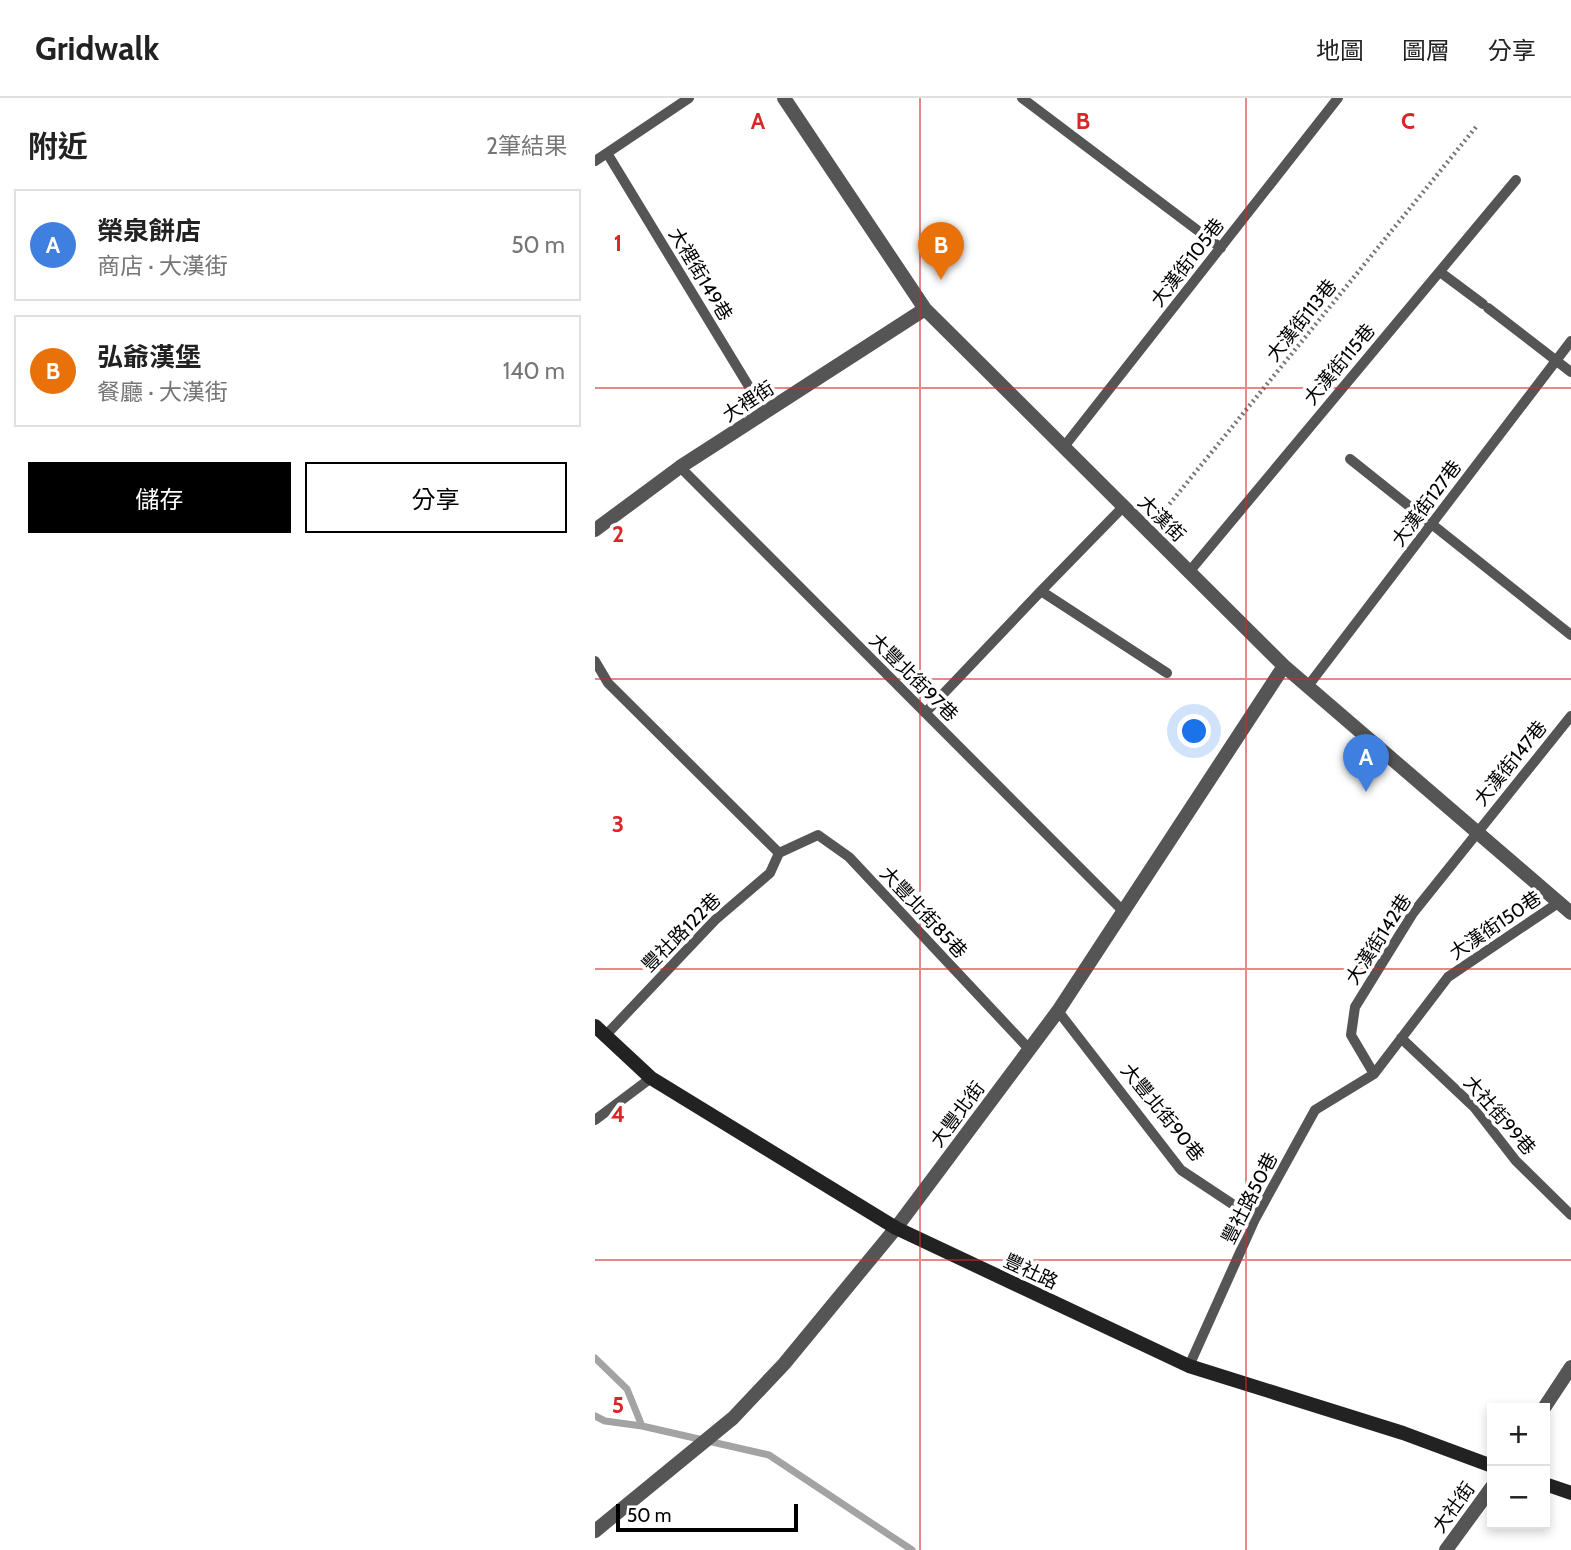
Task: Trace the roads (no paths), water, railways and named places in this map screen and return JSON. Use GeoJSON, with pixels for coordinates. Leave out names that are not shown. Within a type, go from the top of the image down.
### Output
{"type":"FeatureCollection","features":[{"type":"Feature","properties":{"kind":"street","name":"大漢街"},"geometry":{"type":"LineString","coordinates":[[784,98],[925,309],[1284,666],[1571,912]]}},
{"type":"Feature","properties":{"kind":"street","name":"大裡街"},"geometry":{"type":"LineString","coordinates":[[595,530],[680,467],[925,309]]}},
{"type":"Feature","properties":{"kind":"street","name":"大豐北街"},"geometry":{"type":"LineString","coordinates":[[595,1531],[683,1456],[733,1418],[784,1364],[896,1228],[1058,1011],[1284,666]]}},
{"type":"Feature","properties":{"kind":"street","name":"豐社路"},"geometry":{"type":"LineString","coordinates":[[600,1031],[651,1077],[896,1228],[1189,1366],[1403,1433],[1487,1464]]}},
{"type":"Feature","properties":{"kind":"street"},"geometry":{"type":"LineString","coordinates":[[1547,1403],[1571,1367]]}},
{"type":"Feature","properties":{"kind":"street"},"geometry":{"type":"LineString","coordinates":[[1550,1486],[1571,1493]]}},
{"type":"Feature","properties":{"kind":"street","name":"大社街"},"geometry":{"type":"LineString","coordinates":[[1446,1550],[1487,1494]]}},
{"type":"Feature","properties":{"kind":"lane"},"geometry":{"type":"LineString","coordinates":[[595,161],[689,98]]}},
{"type":"Feature","properties":{"kind":"lane"},"geometry":{"type":"LineString","coordinates":[[1022,98],[1221,248]]}},
{"type":"Feature","properties":{"kind":"lane","name":"大漢街105巷"},"geometry":{"type":"LineString","coordinates":[[1063,449],[1338,98]]}},
{"type":"Feature","properties":{"kind":"lane","name":"大裡街149巷"},"geometry":{"type":"LineString","coordinates":[[607,153],[765,413]]}},
{"type":"Feature","properties":{"kind":"lane","name":"大漢街115巷"},"geometry":{"type":"LineString","coordinates":[[1189,572],[1516,180]]}},
{"type":"Feature","properties":{"kind":"lane"},"geometry":{"type":"LineString","coordinates":[[1440,271],[1571,372]]}},
{"type":"Feature","properties":{"kind":"lane","name":"大漢街127巷"},"geometry":{"type":"LineString","coordinates":[[1308,686],[1571,341]]}},
{"type":"Feature","properties":{"kind":"lane"},"geometry":{"type":"LineString","coordinates":[[1350,459],[1571,635]]}},
{"type":"Feature","properties":{"kind":"lane","name":"大豐北街97巷"},"geometry":{"type":"LineString","coordinates":[[680,467],[1123,911]]}},
{"type":"Feature","properties":{"kind":"lane"},"geometry":{"type":"LineString","coordinates":[[925,713],[1123,507]]}},
{"type":"Feature","properties":{"kind":"lane"},"geometry":{"type":"LineString","coordinates":[[1041,591],[1167,673]]}},
{"type":"Feature","properties":{"kind":"lane"},"geometry":{"type":"LineString","coordinates":[[595,661],[608,683],[779,853]]}},
{"type":"Feature","properties":{"kind":"lane","name":"大漢街147巷"},"geometry":{"type":"LineString","coordinates":[[1476,832],[1571,716]]}},
{"type":"Feature","properties":{"kind":"lane","name":"大漢街142巷"},"geometry":{"type":"LineString","coordinates":[[1374,1074],[1351,1035],[1355,1007],[1413,913],[1476,832]]}},
{"type":"Feature","properties":{"kind":"lane","name":"大豐北街85巷"},"geometry":{"type":"LineString","coordinates":[[779,853],[818,835],[849,857],[1030,1050]]}},
{"type":"Feature","properties":{"kind":"lane","name":"豐社路122巷"},"geometry":{"type":"LineString","coordinates":[[600,1031],[715,920],[770,873],[779,853]]}},
{"type":"Feature","properties":{"kind":"lane","name":"大漢街150巷"},"geometry":{"type":"LineString","coordinates":[[1374,1074],[1448,977],[1558,903]]}},
{"type":"Feature","properties":{"kind":"lane","name":"大豐北街90巷"},"geometry":{"type":"LineString","coordinates":[[1058,1011],[1181,1170],[1255,1219]]}},
{"type":"Feature","properties":{"kind":"lane","name":"大社街99巷"},"geometry":{"type":"LineString","coordinates":[[1401,1038],[1474,1107],[1516,1161],[1571,1216]]}},
{"type":"Feature","properties":{"kind":"lane","name":"豐社路50巷"},"geometry":{"type":"LineString","coordinates":[[1189,1366],[1255,1219],[1315,1110],[1374,1074]]}},
{"type":"Feature","properties":{"kind":"lane"},"geometry":{"type":"LineString","coordinates":[[595,1120],[651,1077]]}},
{"type":"Feature","properties":{"kind":"waterway"},"geometry":{"type":"LineString","coordinates":[[595,1358],[627,1389],[642,1426]]}},
{"type":"Feature","properties":{"kind":"waterway"},"geometry":{"type":"LineString","coordinates":[[595,1416],[605,1421],[642,1426],[769,1455],[912,1550]]}},
{"type":"Feature","properties":{"kind":"place","name":"弘爺漢堡"},"geometry":{"type":"Point","coordinates":[941,280]}},
{"type":"Feature","properties":{"kind":"place","name":"榮泉餅店"},"geometry":{"type":"Point","coordinates":[1366,792]}}]}
